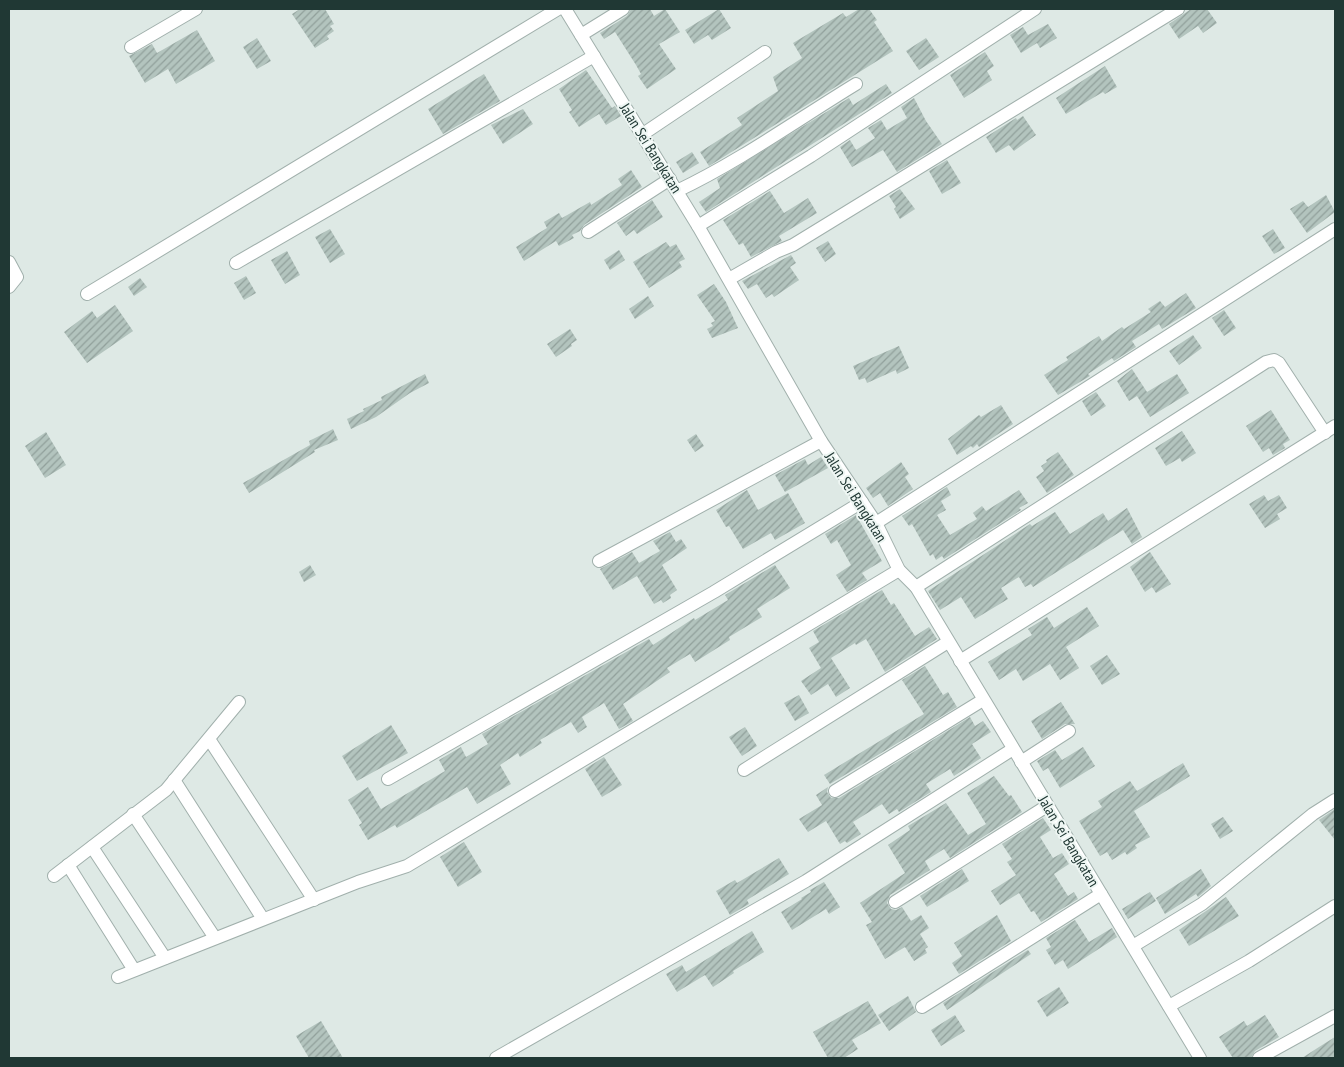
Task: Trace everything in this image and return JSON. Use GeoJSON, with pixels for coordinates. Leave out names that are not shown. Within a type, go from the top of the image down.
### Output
{"type":"FeatureCollection","features":[{"type":"Feature","properties":{"kind":"street"},"geometry":{"type":"LineString","coordinates":[[131,47],[196,9]]}},
{"type":"Feature","properties":{"kind":"street"},"geometry":{"type":"LineString","coordinates":[[87,294],[558,9]]}},
{"type":"Feature","properties":{"kind":"street","name":"Jalan Sei Bangkatan"},"geometry":{"type":"LineString","coordinates":[[565,9],[698,226],[821,441],[876,523],[899,570],[916,587],[1200,1058]]}},
{"type":"Feature","properties":{"kind":"street"},"geometry":{"type":"LineString","coordinates":[[581,35],[623,9]]}},
{"type":"Feature","properties":{"kind":"street"},"geometry":{"type":"LineString","coordinates":[[698,226],[811,156],[1035,9]]}},
{"type":"Feature","properties":{"kind":"street"},"geometry":{"type":"LineString","coordinates":[[728,278],[792,245],[1178,9]]}},
{"type":"Feature","properties":{"kind":"street"},"geometry":{"type":"LineString","coordinates":[[643,134],[765,52]]}},
{"type":"Feature","properties":{"kind":"street"},"geometry":{"type":"LineString","coordinates":[[236,263],[594,56]]}},
{"type":"Feature","properties":{"kind":"street"},"geometry":{"type":"LineString","coordinates":[[677,191],[720,170],[856,84]]}},
{"type":"Feature","properties":{"kind":"street"},"geometry":{"type":"LineString","coordinates":[[588,232],[670,179]]}},
{"type":"Feature","properties":{"kind":"street"},"geometry":{"type":"LineString","coordinates":[[876,523],[1335,229]]}},
{"type":"Feature","properties":{"kind":"street"},"geometry":{"type":"LineString","coordinates":[[9,262],[17,277],[9,287]]}},
{"type":"Feature","properties":{"kind":"street"},"geometry":{"type":"LineString","coordinates":[[916,587],[1266,362],[1274,360],[1279,363],[1330,430],[960,661]]}},
{"type":"Feature","properties":{"kind":"street"},"geometry":{"type":"LineString","coordinates":[[599,561],[821,441]]}},
{"type":"Feature","properties":{"kind":"street"},"geometry":{"type":"LineString","coordinates":[[388,779],[714,592],[862,502]]}},
{"type":"Feature","properties":{"kind":"street"},"geometry":{"type":"LineString","coordinates":[[118,977],[263,919],[407,866],[899,570]]}},
{"type":"Feature","properties":{"kind":"street"},"geometry":{"type":"LineString","coordinates":[[744,770],[948,642]]}},
{"type":"Feature","properties":{"kind":"street"},"geometry":{"type":"LineString","coordinates":[[835,791],[983,700]]}},
{"type":"Feature","properties":{"kind":"street"},"geometry":{"type":"LineString","coordinates":[[54,876],[166,790],[240,702]]}},
{"type":"Feature","properties":{"kind":"street"},"geometry":{"type":"LineString","coordinates":[[1021,762],[1069,731]]}},
{"type":"Feature","properties":{"kind":"street"},"geometry":{"type":"LineString","coordinates":[[209,738],[314,900]]}},
{"type":"Feature","properties":{"kind":"street"},"geometry":{"type":"LineString","coordinates":[[496,1058],[797,886],[1013,749]]}},
{"type":"Feature","properties":{"kind":"street"},"geometry":{"type":"LineString","coordinates":[[174,780],[263,919]]}},
{"type":"Feature","properties":{"kind":"street"},"geometry":{"type":"LineString","coordinates":[[1132,946],[1202,904],[1313,814],[1335,800]]}},
{"type":"Feature","properties":{"kind":"street"},"geometry":{"type":"LineString","coordinates":[[895,902],[1047,806]]}},
{"type":"Feature","properties":{"kind":"street"},"geometry":{"type":"LineString","coordinates":[[134,814],[215,938]]}},
{"type":"Feature","properties":{"kind":"street"},"geometry":{"type":"LineString","coordinates":[[92,847],[165,958]]}},
{"type":"Feature","properties":{"kind":"street"},"geometry":{"type":"LineString","coordinates":[[68,865],[134,970]]}},
{"type":"Feature","properties":{"kind":"street"},"geometry":{"type":"LineString","coordinates":[[922,1007],[1101,894]]}},
{"type":"Feature","properties":{"kind":"street"},"geometry":{"type":"LineString","coordinates":[[1169,1006],[1249,961],[1335,906]]}},
{"type":"Feature","properties":{"kind":"street"},"geometry":{"type":"LineString","coordinates":[[1259,1058],[1335,1016]]}},
{"type":"Feature","properties":{"kind":"building"},"geometry":{"type":"Polygon","coordinates":[[[300,9],[325,9],[334,24],[330,26],[334,31],[327,36],[329,39],[315,48],[292,14],[300,9]]]}},
{"type":"Feature","properties":{"kind":"building"},"geometry":{"type":"Polygon","coordinates":[[[631,9],[650,9],[654,16],[665,9],[680,32],[659,44],[676,69],[647,89],[638,76],[641,74],[636,65],[615,32],[604,39],[600,33],[627,16],[631,9]]]}},
{"type":"Feature","properties":{"kind":"building"},"geometry":{"type":"Polygon","coordinates":[[[719,9],[731,28],[712,40],[708,35],[694,44],[685,30],[719,9]]]}},
{"type":"Feature","properties":{"kind":"building"},"geometry":{"type":"Polygon","coordinates":[[[859,9],[869,9],[877,20],[874,22],[893,51],[709,166],[700,152],[742,125],[737,118],[778,91],[773,77],[802,58],[793,43],[843,13],[846,17],[859,9]]]}},
{"type":"Feature","properties":{"kind":"building"},"geometry":{"type":"Polygon","coordinates":[[[1191,9],[1207,9],[1217,23],[1203,33],[1198,26],[1179,39],[1169,24],[1191,9]]]}},
{"type":"Feature","properties":{"kind":"building"},"geometry":{"type":"Polygon","coordinates":[[[1048,24],[1057,38],[1040,48],[1037,43],[1021,53],[1010,35],[1023,27],[1028,35],[1048,24]]]}},
{"type":"Feature","properties":{"kind":"building"},"geometry":{"type":"Polygon","coordinates":[[[197,30],[215,61],[176,84],[168,69],[145,83],[129,56],[152,44],[157,53],[197,30]]]}},
{"type":"Feature","properties":{"kind":"building"},"geometry":{"type":"Polygon","coordinates":[[[257,38],[271,61],[257,69],[243,47],[257,38]]]}},
{"type":"Feature","properties":{"kind":"building"},"geometry":{"type":"Polygon","coordinates":[[[926,38],[939,57],[919,70],[906,51],[926,38]]]}},
{"type":"Feature","properties":{"kind":"building"},"geometry":{"type":"Polygon","coordinates":[[[985,52],[994,66],[987,71],[992,80],[964,98],[950,75],[985,52]]]}},
{"type":"Feature","properties":{"kind":"building"},"geometry":{"type":"Polygon","coordinates":[[[1105,66],[1117,87],[1105,94],[1103,92],[1066,114],[1056,98],[1105,66]]]}},
{"type":"Feature","properties":{"kind":"building"},"geometry":{"type":"Polygon","coordinates":[[[586,70],[612,108],[615,106],[621,116],[606,125],[599,114],[579,127],[569,112],[572,110],[559,89],[586,70]]]}},
{"type":"Feature","properties":{"kind":"building"},"geometry":{"type":"Polygon","coordinates":[[[484,74],[500,101],[443,134],[428,109],[484,74]]]}},
{"type":"Feature","properties":{"kind":"building"},"geometry":{"type":"Polygon","coordinates":[[[886,84],[892,93],[706,212],[699,202],[720,188],[717,179],[849,98],[853,105],[886,84]]]}},
{"type":"Feature","properties":{"kind":"building"},"geometry":{"type":"Polygon","coordinates":[[[914,98],[926,121],[942,144],[897,172],[883,150],[852,167],[840,147],[850,140],[856,150],[875,138],[868,128],[881,120],[887,130],[907,118],[901,107],[914,98]]]}},
{"type":"Feature","properties":{"kind":"building"},"geometry":{"type":"Polygon","coordinates":[[[523,109],[533,124],[503,144],[491,125],[523,109]]]}},
{"type":"Feature","properties":{"kind":"building"},"geometry":{"type":"Polygon","coordinates":[[[1023,116],[1036,135],[1014,151],[1009,145],[996,153],[986,137],[1016,118],[1017,120],[1023,116]]]}},
{"type":"Feature","properties":{"kind":"building"},"geometry":{"type":"Polygon","coordinates":[[[692,152],[699,163],[683,173],[676,162],[692,152]]]}},
{"type":"Feature","properties":{"kind":"building"},"geometry":{"type":"Polygon","coordinates":[[[947,160],[961,183],[942,194],[929,171],[947,160]]]}},
{"type":"Feature","properties":{"kind":"building"},"geometry":{"type":"Polygon","coordinates":[[[631,170],[642,187],[584,225],[580,231],[572,235],[574,238],[559,246],[556,241],[524,261],[516,247],[547,228],[544,222],[559,213],[562,218],[590,202],[591,205],[622,185],[618,179],[631,170]]]}},
{"type":"Feature","properties":{"kind":"building"},"geometry":{"type":"Polygon","coordinates":[[[900,189],[915,209],[900,219],[894,209],[896,207],[889,196],[900,189]]]}},
{"type":"Feature","properties":{"kind":"building"},"geometry":{"type":"Polygon","coordinates":[[[770,191],[784,213],[808,198],[817,213],[779,236],[782,241],[751,257],[743,243],[739,245],[723,220],[770,191]]]}},
{"type":"Feature","properties":{"kind":"building"},"geometry":{"type":"Polygon","coordinates":[[[1326,195],[1335,212],[1307,233],[1290,209],[1303,201],[1308,207],[1326,195]]]}},
{"type":"Feature","properties":{"kind":"building"},"geometry":{"type":"Polygon","coordinates":[[[652,200],[663,217],[637,234],[634,230],[626,236],[617,223],[652,200]]]}},
{"type":"Feature","properties":{"kind":"building"},"geometry":{"type":"Polygon","coordinates":[[[330,229],[345,254],[330,263],[315,237],[330,229]]]}},
{"type":"Feature","properties":{"kind":"building"},"geometry":{"type":"Polygon","coordinates":[[[1273,229],[1285,248],[1274,254],[1262,236],[1273,229]]]}},
{"type":"Feature","properties":{"kind":"building"},"geometry":{"type":"Polygon","coordinates":[[[828,241],[836,254],[825,262],[816,248],[828,241]]]}},
{"type":"Feature","properties":{"kind":"building"},"geometry":{"type":"Polygon","coordinates":[[[666,242],[670,247],[676,244],[685,259],[679,262],[682,267],[649,288],[633,262],[666,242]]]}},
{"type":"Feature","properties":{"kind":"building"},"geometry":{"type":"Polygon","coordinates":[[[619,250],[625,260],[610,270],[604,260],[619,250]]]}},
{"type":"Feature","properties":{"kind":"building"},"geometry":{"type":"Polygon","coordinates":[[[287,251],[300,275],[285,284],[271,260],[287,251]]]}},
{"type":"Feature","properties":{"kind":"building"},"geometry":{"type":"Polygon","coordinates":[[[791,255],[796,263],[790,267],[799,280],[774,297],[772,294],[766,298],[757,284],[748,289],[742,281],[791,255]]]}},
{"type":"Feature","properties":{"kind":"building"},"geometry":{"type":"Polygon","coordinates":[[[246,276],[256,293],[244,300],[234,283],[246,276]]]}},
{"type":"Feature","properties":{"kind":"building"},"geometry":{"type":"Polygon","coordinates":[[[140,278],[147,287],[134,296],[128,287],[140,278]]]}},
{"type":"Feature","properties":{"kind":"building"},"geometry":{"type":"Polygon","coordinates":[[[714,284],[726,302],[738,328],[712,338],[707,329],[713,326],[711,323],[715,321],[697,295],[714,284]]]}},
{"type":"Feature","properties":{"kind":"building"},"geometry":{"type":"Polygon","coordinates":[[[1186,293],[1196,308],[1162,329],[1159,324],[1132,341],[1136,347],[1114,361],[1112,358],[1088,374],[1090,376],[1058,395],[1044,375],[1068,360],[1066,357],[1099,336],[1102,341],[1122,327],[1124,329],[1151,312],[1148,309],[1160,301],[1165,307],[1186,293]]]}},
{"type":"Feature","properties":{"kind":"building"},"geometry":{"type":"Polygon","coordinates":[[[648,296],[654,306],[635,319],[629,309],[648,296]]]}},
{"type":"Feature","properties":{"kind":"building"},"geometry":{"type":"Polygon","coordinates":[[[115,305],[133,331],[87,363],[64,332],[92,311],[97,318],[115,305]]]}},
{"type":"Feature","properties":{"kind":"building"},"geometry":{"type":"Polygon","coordinates":[[[1224,310],[1236,328],[1224,336],[1212,318],[1224,310]]]}},
{"type":"Feature","properties":{"kind":"building"},"geometry":{"type":"Polygon","coordinates":[[[570,329],[577,340],[571,344],[572,346],[556,357],[547,344],[570,329]]]}},
{"type":"Feature","properties":{"kind":"building"},"geometry":{"type":"Polygon","coordinates":[[[1193,335],[1202,348],[1179,365],[1169,351],[1193,335]]]}},
{"type":"Feature","properties":{"kind":"building"},"geometry":{"type":"Polygon","coordinates":[[[899,346],[909,368],[897,374],[896,370],[867,383],[865,378],[859,380],[853,366],[899,346]]]}},
{"type":"Feature","properties":{"kind":"building"},"geometry":{"type":"Polygon","coordinates":[[[1132,369],[1147,392],[1177,374],[1189,393],[1150,417],[1137,396],[1129,401],[1117,381],[1132,369]]]}},
{"type":"Feature","properties":{"kind":"building"},"geometry":{"type":"Polygon","coordinates":[[[425,374],[429,383],[410,393],[376,417],[351,429],[347,419],[382,400],[381,397],[425,374]]]}},
{"type":"Feature","properties":{"kind":"building"},"geometry":{"type":"Polygon","coordinates":[[[1096,392],[1106,406],[1091,416],[1082,401],[1096,392]]]}},
{"type":"Feature","properties":{"kind":"building"},"geometry":{"type":"Polygon","coordinates":[[[1001,405],[1013,424],[979,447],[977,444],[973,448],[971,446],[957,455],[948,439],[979,415],[981,417],[1001,405]]]}},
{"type":"Feature","properties":{"kind":"building"},"geometry":{"type":"Polygon","coordinates":[[[1271,410],[1290,440],[1283,444],[1285,448],[1273,455],[1269,448],[1263,452],[1246,426],[1271,410]]]}},
{"type":"Feature","properties":{"kind":"building"},"geometry":{"type":"Polygon","coordinates":[[[333,429],[338,440],[314,450],[315,452],[249,493],[243,483],[310,445],[309,441],[333,429]]]}},
{"type":"Feature","properties":{"kind":"building"},"geometry":{"type":"Polygon","coordinates":[[[1182,431],[1196,453],[1182,462],[1180,458],[1166,466],[1155,448],[1182,431]]]}},
{"type":"Feature","properties":{"kind":"building"},"geometry":{"type":"Polygon","coordinates":[[[46,432],[66,465],[45,478],[25,446],[46,432]]]}},
{"type":"Feature","properties":{"kind":"building"},"geometry":{"type":"Polygon","coordinates":[[[696,434],[704,446],[695,452],[687,440],[696,434]]]}},
{"type":"Feature","properties":{"kind":"building"},"geometry":{"type":"Polygon","coordinates":[[[1058,452],[1074,475],[1047,493],[1036,477],[1044,471],[1041,466],[1047,462],[1046,460],[1058,452]]]}},
{"type":"Feature","properties":{"kind":"building"},"geometry":{"type":"Polygon","coordinates":[[[821,457],[828,468],[785,492],[775,475],[805,459],[808,465],[821,457]]]}},
{"type":"Feature","properties":{"kind":"building"},"geometry":{"type":"Polygon","coordinates":[[[901,462],[909,474],[905,477],[913,489],[888,506],[880,493],[873,498],[866,488],[901,462]]]}},
{"type":"Feature","properties":{"kind":"building"},"geometry":{"type":"Polygon","coordinates":[[[947,487],[951,495],[941,501],[946,510],[937,515],[950,535],[977,519],[973,513],[982,506],[986,511],[1019,490],[1028,503],[1019,508],[1021,510],[944,559],[942,556],[936,560],[933,554],[930,556],[912,524],[909,526],[902,516],[947,487]]]}},
{"type":"Feature","properties":{"kind":"building"},"geometry":{"type":"Polygon","coordinates":[[[747,490],[758,510],[788,493],[805,523],[775,540],[771,533],[743,549],[729,526],[726,527],[716,510],[747,490]]]}},
{"type":"Feature","properties":{"kind":"building"},"geometry":{"type":"Polygon","coordinates":[[[1264,495],[1268,501],[1279,495],[1287,508],[1277,514],[1280,519],[1265,528],[1249,504],[1264,495]]]}},
{"type":"Feature","properties":{"kind":"building"},"geometry":{"type":"Polygon","coordinates":[[[1127,508],[1142,537],[1132,544],[1123,530],[1033,587],[1031,584],[1025,587],[1019,577],[1001,588],[1008,599],[975,619],[961,597],[940,610],[928,591],[1030,524],[1032,526],[1055,512],[1070,534],[1103,513],[1108,521],[1127,508]]]}},
{"type":"Feature","properties":{"kind":"building"},"geometry":{"type":"Polygon","coordinates":[[[856,515],[882,561],[862,573],[867,580],[847,592],[836,575],[851,565],[837,540],[831,544],[825,534],[856,515]]]}},
{"type":"Feature","properties":{"kind":"building"},"geometry":{"type":"Polygon","coordinates":[[[670,532],[676,542],[681,539],[687,548],[662,565],[677,590],[670,595],[671,598],[663,603],[661,600],[654,604],[637,576],[613,590],[600,569],[632,552],[639,563],[660,551],[653,541],[670,532]]]}},
{"type":"Feature","properties":{"kind":"building"},"geometry":{"type":"Polygon","coordinates":[[[1150,552],[1171,584],[1156,593],[1152,587],[1145,592],[1130,567],[1150,552]]]}},
{"type":"Feature","properties":{"kind":"building"},"geometry":{"type":"Polygon","coordinates":[[[310,565],[316,575],[304,582],[299,572],[310,565]]]}},
{"type":"Feature","properties":{"kind":"building"},"geometry":{"type":"Polygon","coordinates":[[[775,565],[790,588],[757,609],[762,617],[729,637],[730,640],[695,662],[690,654],[667,668],[670,672],[623,704],[633,721],[619,729],[604,703],[582,717],[587,727],[578,733],[571,722],[540,740],[542,743],[520,757],[518,753],[500,765],[511,784],[477,804],[467,787],[397,828],[395,825],[368,840],[359,825],[362,823],[348,800],[368,787],[381,809],[445,771],[439,760],[461,747],[466,757],[488,744],[482,734],[649,639],[653,645],[694,618],[695,620],[728,600],[725,595],[775,565]]]}},
{"type":"Feature","properties":{"kind":"building"},"geometry":{"type":"Polygon","coordinates":[[[882,590],[891,605],[894,603],[915,636],[929,627],[937,639],[885,672],[866,639],[856,645],[855,643],[831,658],[850,688],[836,697],[828,684],[811,695],[801,681],[821,668],[809,648],[819,642],[813,631],[882,590]]]}},
{"type":"Feature","properties":{"kind":"building"},"geometry":{"type":"Polygon","coordinates":[[[1087,607],[1099,626],[1066,647],[1079,668],[1060,680],[1050,664],[1023,681],[1016,669],[999,680],[988,662],[1032,635],[1028,629],[1047,617],[1054,628],[1087,607]]]}},
{"type":"Feature","properties":{"kind":"building"},"geometry":{"type":"Polygon","coordinates":[[[1107,655],[1120,674],[1102,685],[1090,666],[1107,655]]]}},
{"type":"Feature","properties":{"kind":"building"},"geometry":{"type":"Polygon","coordinates":[[[925,666],[943,695],[948,692],[957,707],[830,784],[824,775],[924,714],[902,680],[925,666]]]}},
{"type":"Feature","properties":{"kind":"building"},"geometry":{"type":"Polygon","coordinates":[[[799,695],[809,713],[795,721],[784,703],[799,695]]]}},
{"type":"Feature","properties":{"kind":"building"},"geometry":{"type":"Polygon","coordinates":[[[1061,702],[1075,724],[1065,724],[1042,739],[1031,721],[1061,702]]]}},
{"type":"Feature","properties":{"kind":"building"},"geometry":{"type":"Polygon","coordinates":[[[970,717],[975,726],[983,721],[991,732],[972,744],[981,758],[954,776],[950,769],[926,784],[931,792],[899,812],[897,809],[889,814],[882,804],[853,822],[861,834],[847,843],[845,841],[840,844],[826,821],[808,832],[799,819],[822,805],[816,795],[828,787],[827,792],[831,798],[839,798],[970,717]]]}},
{"type":"Feature","properties":{"kind":"building"},"geometry":{"type":"Polygon","coordinates":[[[391,725],[408,753],[357,781],[342,756],[391,725]]]}},
{"type":"Feature","properties":{"kind":"building"},"geometry":{"type":"Polygon","coordinates":[[[745,727],[757,746],[742,756],[729,737],[745,727]]]}},
{"type":"Feature","properties":{"kind":"building"},"geometry":{"type":"Polygon","coordinates":[[[1083,747],[1095,766],[1060,788],[1048,768],[1043,771],[1037,761],[1055,750],[1062,760],[1083,747]]]}},
{"type":"Feature","properties":{"kind":"building"},"geometry":{"type":"Polygon","coordinates":[[[604,757],[622,785],[602,797],[585,769],[604,757]]]}},
{"type":"Feature","properties":{"kind":"building"},"geometry":{"type":"Polygon","coordinates":[[[1183,763],[1190,776],[1134,811],[1150,837],[1135,845],[1137,848],[1127,855],[1125,852],[1112,860],[1107,852],[1100,856],[1079,821],[1102,807],[1098,801],[1130,781],[1137,791],[1183,763]]]}},
{"type":"Feature","properties":{"kind":"building"},"geometry":{"type":"Polygon","coordinates":[[[994,776],[1009,796],[1011,795],[1022,812],[950,858],[944,849],[925,861],[930,870],[890,895],[887,903],[891,909],[896,910],[902,907],[911,921],[921,915],[929,928],[920,934],[928,947],[925,949],[927,953],[914,961],[905,947],[885,959],[866,925],[872,922],[860,903],[905,873],[888,845],[910,830],[908,826],[946,803],[968,835],[986,824],[967,793],[994,776]]]}},
{"type":"Feature","properties":{"kind":"building"},"geometry":{"type":"Polygon","coordinates":[[[1335,809],[1335,840],[1319,820],[1335,809]]]}},
{"type":"Feature","properties":{"kind":"building"},"geometry":{"type":"Polygon","coordinates":[[[1223,817],[1233,831],[1220,839],[1211,824],[1223,817]]]}},
{"type":"Feature","properties":{"kind":"building"},"geometry":{"type":"Polygon","coordinates":[[[1043,818],[1051,830],[1040,837],[1053,858],[1062,853],[1069,864],[1054,874],[1068,896],[1074,892],[1078,899],[1041,922],[1034,911],[1031,912],[1019,893],[1000,905],[991,891],[1016,875],[1007,862],[1012,859],[1002,844],[1043,818]]]}},
{"type":"Feature","properties":{"kind":"building"},"geometry":{"type":"Polygon","coordinates":[[[464,842],[482,872],[458,887],[440,857],[464,842]]]}},
{"type":"Feature","properties":{"kind":"building"},"geometry":{"type":"Polygon","coordinates":[[[779,858],[789,874],[747,900],[749,904],[730,915],[716,891],[735,880],[737,883],[779,858]]]}},
{"type":"Feature","properties":{"kind":"building"},"geometry":{"type":"Polygon","coordinates":[[[962,869],[969,881],[927,907],[920,896],[962,869]]]}},
{"type":"Feature","properties":{"kind":"building"},"geometry":{"type":"Polygon","coordinates":[[[1201,869],[1211,886],[1198,897],[1196,894],[1165,914],[1156,898],[1201,869]]]}},
{"type":"Feature","properties":{"kind":"building"},"geometry":{"type":"Polygon","coordinates":[[[824,882],[840,907],[829,914],[826,909],[792,930],[781,912],[824,882]]]}},
{"type":"Feature","properties":{"kind":"building"},"geometry":{"type":"Polygon","coordinates":[[[1150,892],[1156,901],[1128,919],[1122,909],[1150,892]]]}},
{"type":"Feature","properties":{"kind":"building"},"geometry":{"type":"Polygon","coordinates":[[[1226,897],[1239,916],[1189,946],[1179,930],[1226,897]]]}},
{"type":"Feature","properties":{"kind":"building"},"geometry":{"type":"Polygon","coordinates":[[[997,915],[1011,941],[959,974],[952,963],[962,956],[954,943],[997,915]]]}},
{"type":"Feature","properties":{"kind":"building"},"geometry":{"type":"Polygon","coordinates":[[[1075,920],[1089,942],[1112,928],[1117,937],[1068,969],[1063,960],[1055,965],[1046,950],[1051,947],[1046,938],[1075,920]]]}},
{"type":"Feature","properties":{"kind":"building"},"geometry":{"type":"Polygon","coordinates":[[[752,931],[764,952],[733,971],[734,973],[713,987],[705,975],[677,992],[666,974],[682,965],[686,972],[752,931]]]}},
{"type":"Feature","properties":{"kind":"building"},"geometry":{"type":"Polygon","coordinates":[[[1028,950],[1031,954],[947,1010],[943,1003],[1028,950]]]}},
{"type":"Feature","properties":{"kind":"building"},"geometry":{"type":"Polygon","coordinates":[[[1059,987],[1069,1003],[1047,1017],[1037,1001],[1059,987]]]}},
{"type":"Feature","properties":{"kind":"building"},"geometry":{"type":"Polygon","coordinates":[[[908,996],[916,1012],[889,1031],[878,1015],[908,996]]]}},
{"type":"Feature","properties":{"kind":"building"},"geometry":{"type":"Polygon","coordinates":[[[868,1001],[881,1023],[852,1040],[858,1049],[844,1058],[828,1058],[813,1032],[868,1001]]]}},
{"type":"Feature","properties":{"kind":"building"},"geometry":{"type":"Polygon","coordinates":[[[955,1015],[965,1031],[941,1046],[931,1030],[955,1015]]]}},
{"type":"Feature","properties":{"kind":"building"},"geometry":{"type":"Polygon","coordinates":[[[1265,1015],[1279,1037],[1255,1051],[1251,1058],[1233,1058],[1219,1037],[1244,1021],[1247,1026],[1265,1015]]]}},
{"type":"Feature","properties":{"kind":"building"},"geometry":{"type":"Polygon","coordinates":[[[321,1021],[343,1058],[309,1058],[296,1036],[321,1021]]]}},
{"type":"Feature","properties":{"kind":"building"},"geometry":{"type":"Polygon","coordinates":[[[1335,1037],[1335,1058],[1302,1058],[1319,1047],[1335,1037]]]}}]}
